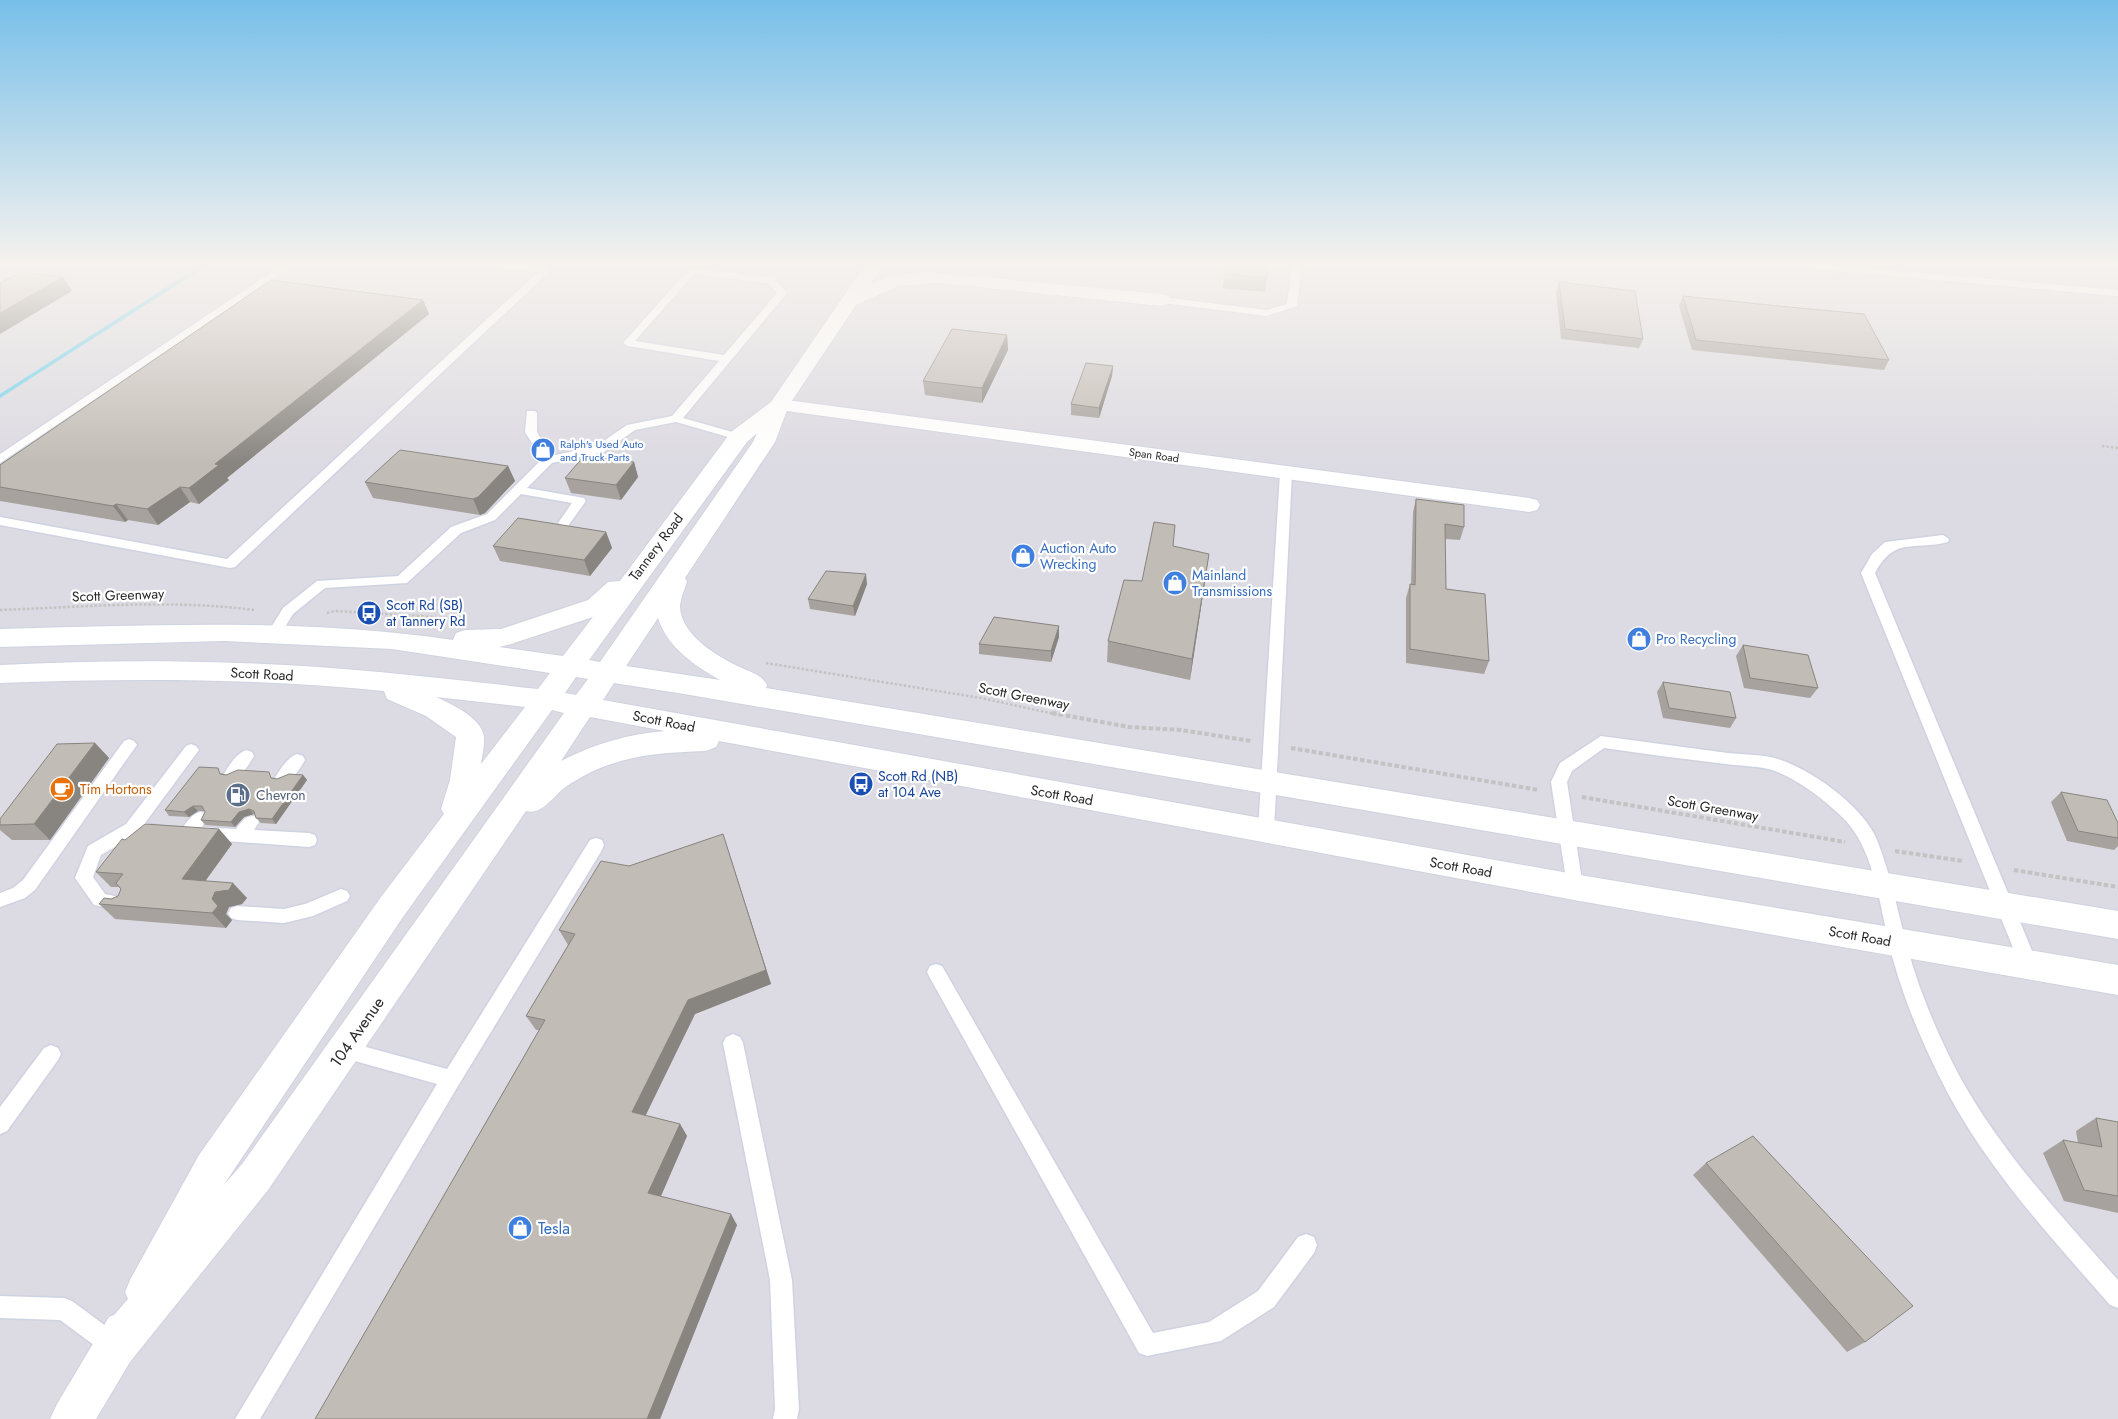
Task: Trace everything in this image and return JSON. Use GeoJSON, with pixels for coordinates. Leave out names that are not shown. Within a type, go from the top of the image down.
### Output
{"type":"FeatureCollection","features":[{"type":"Feature","properties":{"kind":"main road","name":"Tannery Road"},"geometry":{"type":"LineString","coordinates":[[584,705],[677,572],[764,442],[779,405],[829,331]]}},
{"type":"Feature","properties":{"kind":"main road","name":"Tannery Road"},"geometry":{"type":"LineString","coordinates":[[544,699],[739,437],[779,405]]}},
{"type":"Feature","properties":{"kind":"main road","name":"Span Road"},"geometry":{"type":"LineString","coordinates":[[779,405],[1529,505]]}},
{"type":"Feature","properties":{"kind":"main road"},"geometry":{"type":"LineString","coordinates":[[0,638],[147,633],[274,634],[392,640],[502,638],[597,606],[640,570]]}},
{"type":"Feature","properties":{"kind":"main road"},"geometry":{"type":"LineString","coordinates":[[677,572],[667,610],[677,635],[721,671],[788,701]]}},
{"type":"Feature","properties":{"kind":"main road"},"geometry":{"type":"LineString","coordinates":[[392,640],[606,671],[788,701],[2118,925]]}},
{"type":"Feature","properties":{"kind":"main road","name":"Scott Road"},"geometry":{"type":"LineString","coordinates":[[0,674],[93,670],[240,672],[367,680],[544,699],[1574,887],[2118,980]]}},
{"type":"Feature","properties":{"kind":"main road"},"geometry":{"type":"LineString","coordinates":[[367,680],[442,710],[456,720],[470,734],[466,780],[450,827]]}},
{"type":"Feature","properties":{"kind":"main road","name":"104 Avenue"},"geometry":{"type":"LineString","coordinates":[[72,1419],[115,1347],[212,1168],[450,827],[544,699]]}},
{"type":"Feature","properties":{"kind":"main road","name":"104 Avenue"},"geometry":{"type":"LineString","coordinates":[[115,1347],[255,1177],[584,705]]}},
{"type":"Feature","properties":{"kind":"main road"},"geometry":{"type":"LineString","coordinates":[[492,839],[548,783],[595,755],[651,742],[758,739]]}},
{"type":"Feature","properties":{"kind":"lane"},"geometry":{"type":"LineString","coordinates":[[0,459],[190,331]]}},
{"type":"Feature","properties":{"kind":"lane"},"geometry":{"type":"LineString","coordinates":[[0,521],[230,564],[480,331]]}},
{"type":"Feature","properties":{"kind":"lane"},"geometry":{"type":"LineString","coordinates":[[638,331],[628,343],[726,359]]}},
{"type":"Feature","properties":{"kind":"lane"},"geometry":{"type":"LineString","coordinates":[[676,419],[750,331]]}},
{"type":"Feature","properties":{"kind":"lane"},"geometry":{"type":"LineString","coordinates":[[531,413],[531,432],[548,460]]}},
{"type":"Feature","properties":{"kind":"lane"},"geometry":{"type":"LineString","coordinates":[[274,634],[288,611],[322,584],[402,580],[456,530],[491,517],[548,460],[600,449],[631,427],[676,419],[739,437]]}},
{"type":"Feature","properties":{"kind":"lane"},"geometry":{"type":"LineString","coordinates":[[1266,831],[1286,473]]}},
{"type":"Feature","properties":{"kind":"lane"},"geometry":{"type":"LineString","coordinates":[[518,490],[580,501],[564,523]]}},
{"type":"Feature","properties":{"kind":"lane"},"geometry":{"type":"LineString","coordinates":[[1944,538],[1890,545],[1877,557],[1868,573],[2029,965]]}},
{"type":"Feature","properties":{"kind":"lane"},"geometry":{"type":"LineString","coordinates":[[1574,887],[1560,793],[1561,776],[1566,767],[1601,742],[1777,765],[1801,777],[1862,827],[1886,885],[1904,964],[1938,1054],[1963,1102],[2001,1156],[2118,1297]]}},
{"type":"Feature","properties":{"kind":"lane"},"geometry":{"type":"LineString","coordinates":[[0,900],[18,893],[29,885],[129,745]]}},
{"type":"Feature","properties":{"kind":"lane"},"geometry":{"type":"LineString","coordinates":[[126,905],[100,900],[84,878],[94,851],[132,829],[191,750]]}},
{"type":"Feature","properties":{"kind":"lane"},"geometry":{"type":"LineString","coordinates":[[232,774],[246,756]]}},
{"type":"Feature","properties":{"kind":"lane"},"geometry":{"type":"LineString","coordinates":[[283,778],[297,760]]}},
{"type":"Feature","properties":{"kind":"lane"},"geometry":{"type":"LineString","coordinates":[[188,833],[200,818]]}},
{"type":"Feature","properties":{"kind":"lane"},"geometry":{"type":"LineString","coordinates":[[240,836],[251,822]]}},
{"type":"Feature","properties":{"kind":"lane"},"geometry":{"type":"LineString","coordinates":[[132,829],[309,840]]}},
{"type":"Feature","properties":{"kind":"lane"},"geometry":{"type":"LineString","coordinates":[[247,1419],[451,1079],[596,845]]}},
{"type":"Feature","properties":{"kind":"lane"},"geometry":{"type":"LineString","coordinates":[[237,913],[284,916],[307,911],[341,896]]}},
{"type":"Feature","properties":{"kind":"lane"},"geometry":{"type":"LineString","coordinates":[[936,972],[1147,1345],[1213,1333],[1266,1299],[1306,1245]]}},
{"type":"Feature","properties":{"kind":"lane"},"geometry":{"type":"LineString","coordinates":[[733,1043],[781,1280],[787,1409],[785,1419]]}},
{"type":"Feature","properties":{"kind":"lane"},"geometry":{"type":"LineString","coordinates":[[344,1050],[451,1079]]}},
{"type":"Feature","properties":{"kind":"lane"},"geometry":{"type":"LineString","coordinates":[[0,1124],[51,1054]]}},
{"type":"Feature","properties":{"kind":"lane"},"geometry":{"type":"LineString","coordinates":[[0,1307],[64,1309],[115,1347]]}},
{"type":"Feature","properties":{"kind":"path"},"geometry":{"type":"LineString","coordinates":[[2102,446],[2118,448]]}},
{"type":"Feature","properties":{"kind":"path","name":"Scott Greenway"},"geometry":{"type":"LineString","coordinates":[[0,610],[163,605],[217,605],[236,609]]}},
{"type":"Feature","properties":{"kind":"path"},"geometry":{"type":"LineString","coordinates":[[320,614],[335,611],[460,618]]}},
{"type":"Feature","properties":{"kind":"path","name":"Scott Greenway"},"geometry":{"type":"LineString","coordinates":[[808,670],[987,699],[1022,708],[1129,727],[1181,730],[1236,739]]}},
{"type":"Feature","properties":{"kind":"path"},"geometry":{"type":"LineString","coordinates":[[1283,746],[1533,789]]}},
{"type":"Feature","properties":{"kind":"path","name":"Scott Greenway"},"geometry":{"type":"LineString","coordinates":[[1581,797],[1842,842]]}},
{"type":"Feature","properties":{"kind":"path"},"geometry":{"type":"LineString","coordinates":[[1898,851],[1966,862]]}},
{"type":"Feature","properties":{"kind":"path"},"geometry":{"type":"LineString","coordinates":[[2005,869],[2118,887]]}},
{"type":"Feature","properties":{"kind":"shaded area"},"geometry":{"type":"Polygon","coordinates":[[[0,331],[2118,331],[2118,1419],[0,1419],[0,331]]]}},
{"type":"Feature","properties":{"kind":"water"},"geometry":{"type":"Polygon","coordinates":[[[98,331],[104,331],[0,398],[0,394],[98,331]]]}},
{"type":"Feature","properties":{"kind":"building"},"geometry":{"type":"Polygon","coordinates":[[[196,331],[383,331],[215,464],[219,465],[189,488],[180,487],[147,509],[116,504],[113,506],[0,487],[0,465],[196,331]]]}},
{"type":"Feature","properties":{"kind":"building"},"geometry":{"type":"Polygon","coordinates":[[[951,331],[1007,335],[982,388],[923,381],[951,331]]]}},
{"type":"Feature","properties":{"kind":"building"},"geometry":{"type":"Polygon","coordinates":[[[1582,331],[1642,331],[1643,339],[1582,331]]]}},
{"type":"Feature","properties":{"kind":"building"},"geometry":{"type":"Polygon","coordinates":[[[1693,331],[1873,331],[1889,360],[1696,340],[1693,331]]]}},
{"type":"Feature","properties":{"kind":"building"},"geometry":{"type":"Polygon","coordinates":[[[1086,363],[1113,366],[1099,408],[1071,404],[1086,363]]]}},
{"type":"Feature","properties":{"kind":"building"},"geometry":{"type":"Polygon","coordinates":[[[400,450],[508,466],[478,497],[473,499],[365,482],[400,450]]]}},
{"type":"Feature","properties":{"kind":"building"},"geometry":{"type":"Polygon","coordinates":[[[584,456],[634,462],[616,485],[565,478],[584,456]]]}},
{"type":"Feature","properties":{"kind":"building"},"geometry":{"type":"Polygon","coordinates":[[[1416,499],[1464,505],[1464,527],[1445,524],[1446,589],[1485,594],[1489,661],[1410,649],[1410,584],[1415,585],[1416,499]]]}},
{"type":"Feature","properties":{"kind":"building"},"geometry":{"type":"Polygon","coordinates":[[[518,518],[606,532],[584,560],[493,546],[518,518]]]}},
{"type":"Feature","properties":{"kind":"building"},"geometry":{"type":"Polygon","coordinates":[[[1154,522],[1175,525],[1173,546],[1209,554],[1192,659],[1108,641],[1124,580],[1142,581],[1154,522]]]}},
{"type":"Feature","properties":{"kind":"building"},"geometry":{"type":"Polygon","coordinates":[[[826,571],[866,574],[853,606],[808,599],[826,571]]]}},
{"type":"Feature","properties":{"kind":"building"},"geometry":{"type":"Polygon","coordinates":[[[994,617],[1059,626],[1051,651],[979,644],[994,617]]]}},
{"type":"Feature","properties":{"kind":"building"},"geometry":{"type":"Polygon","coordinates":[[[1743,645],[1808,655],[1818,688],[1750,678],[1743,645]]]}},
{"type":"Feature","properties":{"kind":"building"},"geometry":{"type":"Polygon","coordinates":[[[1663,682],[1730,692],[1736,718],[1669,708],[1663,682]]]}},
{"type":"Feature","properties":{"kind":"building"},"geometry":{"type":"Polygon","coordinates":[[[95,743],[34,824],[0,825],[0,819],[57,744],[95,743]]]}},
{"type":"Feature","properties":{"kind":"building"},"geometry":{"type":"Polygon","coordinates":[[[199,767],[218,768],[220,774],[226,775],[238,770],[269,772],[271,778],[277,779],[289,774],[303,775],[272,819],[256,818],[254,811],[249,809],[239,812],[231,822],[201,820],[205,812],[202,806],[193,806],[184,812],[165,810],[199,767]]]}},
{"type":"Feature","properties":{"kind":"building"},"geometry":{"type":"Polygon","coordinates":[[[2061,792],[2107,800],[2118,823],[2118,838],[2078,831],[2061,792]]]}},
{"type":"Feature","properties":{"kind":"building"},"geometry":{"type":"Polygon","coordinates":[[[145,824],[219,829],[182,879],[233,883],[229,890],[215,892],[212,899],[218,906],[212,913],[99,904],[104,898],[111,899],[118,896],[121,889],[116,883],[123,874],[96,872],[122,839],[125,840],[145,824]]]}},
{"type":"Feature","properties":{"kind":"building"},"geometry":{"type":"Polygon","coordinates":[[[723,834],[766,970],[688,1000],[632,1112],[680,1124],[648,1193],[731,1214],[647,1419],[315,1419],[545,1020],[526,1016],[575,934],[559,930],[601,861],[629,866],[723,834]]]}},
{"type":"Feature","properties":{"kind":"building"},"geometry":{"type":"Polygon","coordinates":[[[2096,1118],[2118,1122],[2118,1196],[2084,1190],[2063,1140],[2102,1147],[2096,1118]]]}},
{"type":"Feature","properties":{"kind":"building"},"geometry":{"type":"Polygon","coordinates":[[[1753,1136],[1913,1306],[1865,1342],[1706,1163],[1753,1136]]]}},
{"type":"Feature","properties":{"kind":"place","name":"Ralph's Used Auto and Truck Parts"},"geometry":{"type":"Point","coordinates":[543,450]}},
{"type":"Feature","properties":{"kind":"place","name":"Auction Auto Wrecking"},"geometry":{"type":"Point","coordinates":[1023,556]}},
{"type":"Feature","properties":{"kind":"place","name":"Mainland Transmissions"},"geometry":{"type":"Point","coordinates":[1175,583]}},
{"type":"Feature","properties":{"kind":"place","name":"Scott Rd (SB) at Tannery Rd"},"geometry":{"type":"Point","coordinates":[369,613]}},
{"type":"Feature","properties":{"kind":"place","name":"Pro Recycling"},"geometry":{"type":"Point","coordinates":[1639,639]}},
{"type":"Feature","properties":{"kind":"place","name":"Scott Rd (NB) at 104 Ave"},"geometry":{"type":"Point","coordinates":[861,784]}},
{"type":"Feature","properties":{"kind":"place","name":"Tim Hortons"},"geometry":{"type":"Point","coordinates":[62,789]}},
{"type":"Feature","properties":{"kind":"place","name":"Chevron"},"geometry":{"type":"Point","coordinates":[238,795]}},
{"type":"Feature","properties":{"kind":"place","name":"Tesla"},"geometry":{"type":"Point","coordinates":[520,1228]}}]}
